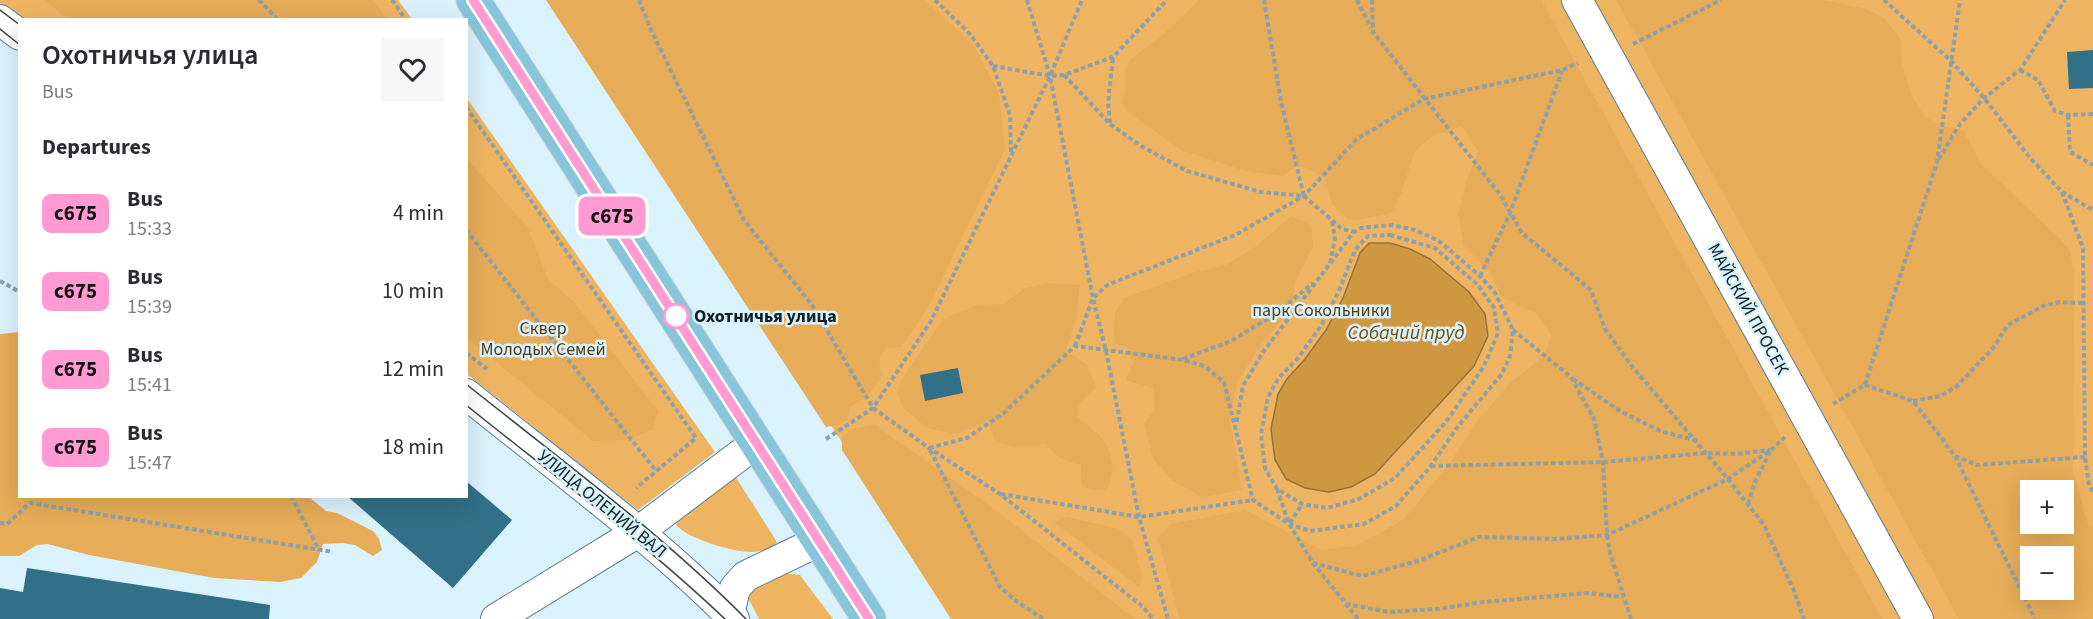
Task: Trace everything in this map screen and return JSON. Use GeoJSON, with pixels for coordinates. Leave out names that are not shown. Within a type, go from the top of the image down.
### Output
{"type":"FeatureCollection","features":[{"type":"Feature","properties":{"kind":"main road"},"geometry":{"type":"LineString","coordinates":[[473,0],[869,619]]}},
{"type":"Feature","properties":{"kind":"street","name":"МАЙСКИЙ ПРОСЕК"},"geometry":{"type":"LineString","coordinates":[[1577,0],[1918,619]]}},
{"type":"Feature","properties":{"kind":"street"},"geometry":{"type":"LineString","coordinates":[[0,20],[18,34]]}},
{"type":"Feature","properties":{"kind":"street","name":"УЛИЦА ОЛЕНИЙ ВАЛ"},"geometry":{"type":"LineString","coordinates":[[468,396],[638,532],[731,617]]}},
{"type":"Feature","properties":{"kind":"street"},"geometry":{"type":"LineString","coordinates":[[496,619],[638,532],[756,442]]}},
{"type":"Feature","properties":{"kind":"street"},"geometry":{"type":"LineString","coordinates":[[731,617],[735,588],[746,576],[819,541]]}},
{"type":"Feature","properties":{"kind":"path"},"geometry":{"type":"LineString","coordinates":[[259,0],[276,18]]}},
{"type":"Feature","properties":{"kind":"path"},"geometry":{"type":"LineString","coordinates":[[392,0],[405,18]]}},
{"type":"Feature","properties":{"kind":"path"},"geometry":{"type":"LineString","coordinates":[[639,0],[652,32],[744,220],[812,305],[873,408],[1000,494],[1143,607],[1154,619]]}},
{"type":"Feature","properties":{"kind":"path"},"geometry":{"type":"LineString","coordinates":[[935,0],[970,34],[993,66],[1010,115],[1011,156]]}},
{"type":"Feature","properties":{"kind":"path"},"geometry":{"type":"LineString","coordinates":[[1027,0],[1050,76],[1139,517],[1168,619]]}},
{"type":"Feature","properties":{"kind":"path"},"geometry":{"type":"LineString","coordinates":[[826,439],[873,408],[931,321],[1050,76],[1082,0]]}},
{"type":"Feature","properties":{"kind":"path"},"geometry":{"type":"LineString","coordinates":[[993,66],[1050,76],[1064,75],[1113,57],[1167,0]]}},
{"type":"Feature","properties":{"kind":"path"},"geometry":{"type":"LineString","coordinates":[[1264,0],[1281,102],[1304,196]]}},
{"type":"Feature","properties":{"kind":"path"},"geometry":{"type":"LineString","coordinates":[[1357,0],[1373,32],[1501,196],[1522,233],[1591,290],[1605,329],[1634,369],[1764,525],[1804,619]]}},
{"type":"Feature","properties":{"kind":"path"},"geometry":{"type":"LineString","coordinates":[[1372,0],[1373,32]]}},
{"type":"Feature","properties":{"kind":"path"},"geometry":{"type":"LineString","coordinates":[[929,448],[967,438],[1005,412],[1075,346],[1093,298],[1107,285],[1235,235],[1304,196],[1358,139],[1424,99],[1562,70],[1632,45],[1721,0]]}},
{"type":"Feature","properties":{"kind":"path"},"geometry":{"type":"LineString","coordinates":[[1884,0],[1951,61],[1984,98],[2031,159],[2062,192],[2093,210]]}},
{"type":"Feature","properties":{"kind":"path"},"geometry":{"type":"LineString","coordinates":[[1809,420],[1865,385],[1937,162],[1960,0]]}},
{"type":"Feature","properties":{"kind":"path"},"geometry":{"type":"LineString","coordinates":[[1937,162],[1960,124],[1984,98],[2020,70],[2065,0]]}},
{"type":"Feature","properties":{"kind":"path"},"geometry":{"type":"LineString","coordinates":[[1110,124],[1108,103],[1113,57]]}},
{"type":"Feature","properties":{"kind":"path"},"geometry":{"type":"LineString","coordinates":[[1480,276],[1510,213],[1562,70]]}},
{"type":"Feature","properties":{"kind":"path"},"geometry":{"type":"LineString","coordinates":[[2020,70],[2038,80],[2055,111],[2068,115],[2093,114]]}},
{"type":"Feature","properties":{"kind":"path"},"geometry":{"type":"LineString","coordinates":[[1064,75],[1110,124],[1141,146],[1187,171],[1261,192],[1304,196],[1342,228],[1354,232]]}},
{"type":"Feature","properties":{"kind":"path"},"geometry":{"type":"LineString","coordinates":[[468,110],[696,438],[636,488]]}},
{"type":"Feature","properties":{"kind":"path"},"geometry":{"type":"LineString","coordinates":[[2068,115],[2070,152],[2093,165]]}},
{"type":"Feature","properties":{"kind":"path"},"geometry":{"type":"LineString","coordinates":[[2062,192],[2083,248],[2085,457],[2089,485],[2093,492]]}},
{"type":"Feature","properties":{"kind":"path"},"geometry":{"type":"LineString","coordinates":[[1330,264],[1335,239],[1332,220]]}},
{"type":"Feature","properties":{"kind":"path"},"geometry":{"type":"LineString","coordinates":[[1236,425],[1243,386],[1263,352],[1354,232],[1361,228],[1392,225],[1415,230],[1439,241],[1480,276],[1495,293],[1513,330],[1571,377],[1620,411],[1660,431],[1695,440]]}},
{"type":"Feature","properties":{"kind":"path"},"geometry":{"type":"LineString","coordinates":[[468,233],[656,471]]}},
{"type":"Feature","properties":{"kind":"path"},"geometry":{"type":"LineString","coordinates":[[1277,489],[1302,504],[1327,508],[1359,499],[1395,478],[1446,422],[1484,366],[1498,333],[1494,308],[1478,285],[1435,248],[1390,236],[1368,237],[1355,250],[1340,291],[1321,326],[1298,358],[1278,379],[1268,397],[1261,434],[1265,468],[1277,489],[1289,524],[1313,563],[1358,619]]}},
{"type":"Feature","properties":{"kind":"path"},"geometry":{"type":"LineString","coordinates":[[1435,248],[1439,241]]}},
{"type":"Feature","properties":{"kind":"path"},"geometry":{"type":"LineString","coordinates":[[1183,360],[1231,341],[1276,315],[1320,277]]}},
{"type":"Feature","properties":{"kind":"path"},"geometry":{"type":"LineString","coordinates":[[0,281],[18,291]]}},
{"type":"Feature","properties":{"kind":"path"},"geometry":{"type":"LineString","coordinates":[[1865,385],[1913,401],[1941,396],[1957,386],[1994,347],[2008,325],[2043,306],[2059,302],[2084,303]]}},
{"type":"Feature","properties":{"kind":"path"},"geometry":{"type":"LineString","coordinates":[[1000,494],[1139,517],[1252,500],[1289,524],[1310,531],[1364,524],[1396,506],[1431,466],[1458,426],[1502,374],[1510,356],[1513,330]]}},
{"type":"Feature","properties":{"kind":"path"},"geometry":{"type":"LineString","coordinates":[[1075,346],[1183,360],[1204,366],[1224,382],[1252,500]]}},
{"type":"Feature","properties":{"kind":"path"},"geometry":{"type":"LineString","coordinates":[[1571,377],[1594,419],[1603,462],[1607,535],[1622,597],[1631,619]]}},
{"type":"Feature","properties":{"kind":"path"},"geometry":{"type":"LineString","coordinates":[[1913,401],[1955,456],[2035,619]]}},
{"type":"Feature","properties":{"kind":"path"},"geometry":{"type":"LineString","coordinates":[[929,448],[1000,587],[1043,619]]}},
{"type":"Feature","properties":{"kind":"path"},"geometry":{"type":"LineString","coordinates":[[1431,466],[1603,462],[1771,450]]}},
{"type":"Feature","properties":{"kind":"path"},"geometry":{"type":"LineString","coordinates":[[1313,563],[1362,576],[1418,561],[1479,537],[1555,539],[1607,535],[1728,479],[1771,450]]}},
{"type":"Feature","properties":{"kind":"path"},"geometry":{"type":"LineString","coordinates":[[1748,505],[1755,482],[1771,450]]}},
{"type":"Feature","properties":{"kind":"path"},"geometry":{"type":"LineString","coordinates":[[1955,456],[1977,465],[2085,457]]}},
{"type":"Feature","properties":{"kind":"path"},"geometry":{"type":"LineString","coordinates":[[292,498],[320,550]]}},
{"type":"Feature","properties":{"kind":"path"},"geometry":{"type":"LineString","coordinates":[[0,523],[7,524],[30,503],[333,552]]}},
{"type":"Feature","properties":{"kind":"path"},"geometry":{"type":"LineString","coordinates":[[1289,524],[1302,504]]}},
{"type":"Feature","properties":{"kind":"path"},"geometry":{"type":"LineString","coordinates":[[1346,604],[1389,612],[1437,609],[1588,592],[1622,597]]}},
{"type":"Feature","properties":{"kind":"green space"},"geometry":{"type":"Polygon","coordinates":[[[0,0],[398,0],[411,18],[19,18],[0,3],[0,0]]]}},
{"type":"Feature","properties":{"kind":"green space"},"geometry":{"type":"Polygon","coordinates":[[[44,0],[373,0],[386,18],[67,18],[44,0]]]}},
{"type":"Feature","properties":{"kind":"green space"},"geometry":{"type":"Polygon","coordinates":[[[546,0],[923,0],[973,45],[999,93],[1005,149],[930,304],[902,347],[886,348],[879,359],[882,377],[866,397],[849,408],[847,419],[838,425],[826,427],[546,0]]]}},
{"type":"Feature","properties":{"kind":"green space","name":"парк Сокольники"},"geometry":{"type":"Polygon","coordinates":[[[549,0],[2093,0],[2093,619],[954,619],[836,433],[549,0]]]}},
{"type":"Feature","properties":{"kind":"green space"},"geometry":{"type":"Polygon","coordinates":[[[1199,0],[1541,0],[1882,619],[1180,619],[1158,538],[1171,524],[1245,510],[1322,550],[1354,546],[1404,519],[1450,463],[1478,420],[1511,382],[1545,355],[1551,335],[1536,313],[1501,297],[1491,273],[1464,246],[1458,214],[1478,151],[1462,126],[1433,136],[1414,152],[1402,192],[1391,213],[1357,220],[1347,219],[1332,204],[1325,177],[1298,165],[1283,176],[1246,171],[1183,151],[1126,111],[1122,103],[1125,71],[1130,60],[1163,35],[1199,0]]]}},
{"type":"Feature","properties":{"kind":"green space"},"geometry":{"type":"Polygon","coordinates":[[[1616,0],[1823,0],[1863,8],[1884,18],[1900,38],[1902,67],[1913,98],[1924,116],[1940,126],[1963,130],[1981,164],[2070,251],[2074,271],[2073,470],[2088,524],[2093,527],[2093,619],[1959,619],[1616,0]]]}},
{"type":"Feature","properties":{"kind":"green space","name":"Сквер Молодых Семей"},"geometry":{"type":"Polygon","coordinates":[[[468,100],[715,452],[638,510],[468,375],[468,100]]]}},
{"type":"Feature","properties":{"kind":"green space"},"geometry":{"type":"Polygon","coordinates":[[[468,160],[527,226],[548,279],[575,303],[658,411],[653,430],[626,440],[593,441],[468,339],[468,160]]]}},
{"type":"Feature","properties":{"kind":"green space"},"geometry":{"type":"Polygon","coordinates":[[[1291,216],[1311,225],[1313,247],[1295,282],[1292,307],[1261,345],[1238,381],[1230,419],[1242,490],[1202,497],[1172,480],[1154,460],[1144,424],[1155,409],[1153,389],[1126,380],[1133,363],[1127,347],[1113,343],[1115,313],[1124,298],[1195,272],[1226,265],[1257,246],[1291,216]]]}},
{"type":"Feature","properties":{"kind":"green space"},"geometry":{"type":"Polygon","coordinates":[[[1048,283],[1080,285],[1076,319],[1066,351],[1087,365],[1096,388],[1079,403],[1077,417],[1098,433],[1108,448],[1112,470],[1105,490],[1091,490],[1081,484],[1081,465],[1060,458],[1045,444],[1019,447],[994,439],[988,421],[957,434],[927,428],[904,409],[898,394],[900,382],[943,319],[975,306],[1003,304],[1025,288],[1048,283]]]}},
{"type":"Feature","properties":{"kind":"green space"},"geometry":{"type":"Polygon","coordinates":[[[18,332],[18,498],[310,498],[326,511],[337,513],[373,531],[379,539],[382,550],[373,556],[355,545],[323,544],[317,562],[301,578],[280,582],[214,578],[89,555],[48,544],[37,545],[19,556],[0,556],[0,334],[18,332]]]}},
{"type":"Feature","properties":{"kind":"green space"},"geometry":{"type":"Polygon","coordinates":[[[875,425],[989,505],[1135,619],[951,619],[842,450],[842,437],[855,428],[875,425]]]}},
{"type":"Feature","properties":{"kind":"green space"},"geometry":{"type":"Polygon","coordinates":[[[735,476],[777,542],[770,550],[751,552],[723,547],[700,540],[676,525],[679,518],[735,476]]]}},
{"type":"Feature","properties":{"kind":"green space"},"geometry":{"type":"Polygon","coordinates":[[[1067,517],[1119,529],[1132,539],[1142,579],[1139,587],[1054,522],[1067,517]]]}},
{"type":"Feature","properties":{"kind":"green space"},"geometry":{"type":"Polygon","coordinates":[[[783,573],[800,575],[833,619],[759,619],[749,600],[750,587],[783,573]]]}},
{"type":"Feature","properties":{"kind":"water","name":"Собачий пруд"},"geometry":{"type":"Polygon","coordinates":[[[1369,243],[1390,243],[1410,249],[1430,259],[1469,292],[1485,314],[1488,336],[1474,366],[1375,474],[1351,487],[1329,492],[1305,488],[1286,479],[1275,460],[1271,429],[1278,394],[1326,330],[1343,298],[1360,253],[1369,243]]]}},
{"type":"Feature","properties":{"kind":"building"},"geometry":{"type":"Polygon","coordinates":[[[2093,50],[2093,88],[2069,89],[2067,52],[2093,50]]]}},
{"type":"Feature","properties":{"kind":"building"},"geometry":{"type":"Polygon","coordinates":[[[958,368],[963,393],[925,401],[920,375],[958,368]]]}},
{"type":"Feature","properties":{"kind":"building"},"geometry":{"type":"Polygon","coordinates":[[[468,483],[512,520],[453,588],[349,498],[468,498],[468,483]]]}},
{"type":"Feature","properties":{"kind":"building"},"geometry":{"type":"Polygon","coordinates":[[[27,568],[270,605],[269,619],[0,619],[0,588],[23,592],[27,568]]]}},
{"type":"Feature","properties":{"kind":"tram line"},"geometry":{"type":"LineString","coordinates":[[0,10],[18,24]]}},
{"type":"Feature","properties":{"kind":"tram line"},"geometry":{"type":"LineString","coordinates":[[0,29],[18,43]]}},
{"type":"Feature","properties":{"kind":"tram line"},"geometry":{"type":"LineString","coordinates":[[468,386],[645,527],[746,619]]}},
{"type":"Feature","properties":{"kind":"tram line"},"geometry":{"type":"LineString","coordinates":[[468,407],[630,536],[725,619]]}},
{"type":"Feature","properties":{"kind":"bus line","name":"с675"},"geometry":{"type":"LineString","coordinates":[[473,0],[869,619]]}},
{"type":"Feature","properties":{"kind":"place","name":"Охотничья улица"},"geometry":{"type":"Point","coordinates":[676,316]}}]}
